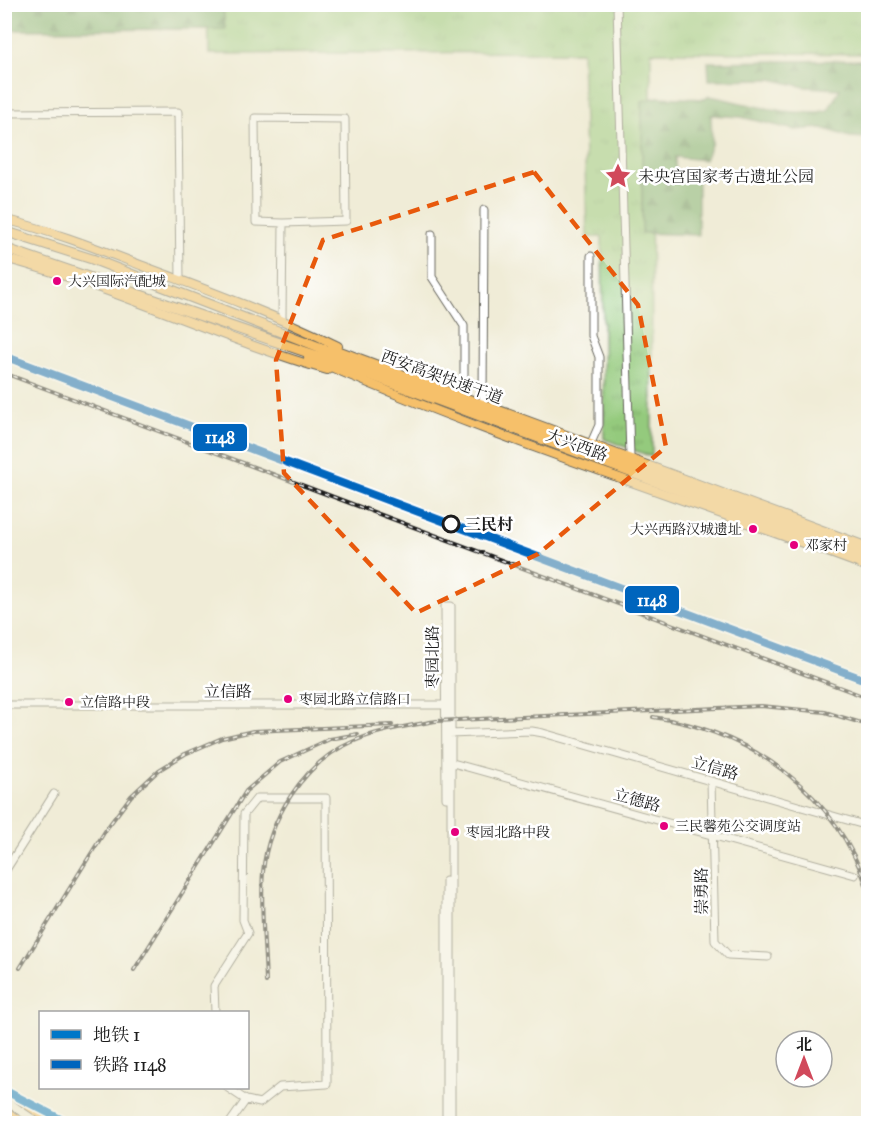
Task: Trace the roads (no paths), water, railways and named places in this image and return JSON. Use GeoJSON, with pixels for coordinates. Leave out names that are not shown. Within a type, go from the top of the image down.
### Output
{"type":"FeatureCollection","features":[{"type":"Feature","properties":{"kind":"highway","name":"西安高架快速干道"},"geometry":{"type":"LineString","coordinates":[[4,231],[152,281],[281,332],[375,373],[868,561]]}},
{"type":"Feature","properties":{"kind":"highway","name":"西安高架快速干道"},"geometry":{"type":"LineString","coordinates":[[4,248],[64,266],[278,343],[375,373],[868,549]]}},
{"type":"Feature","properties":{"kind":"main road"},"geometry":{"type":"LineString","coordinates":[[4,219],[87,245],[282,318],[366,359]]}},
{"type":"Feature","properties":{"kind":"main road"},"geometry":{"type":"LineString","coordinates":[[4,258],[124,299],[244,345],[356,378]]}},
{"type":"Feature","properties":{"kind":"main road","name":"大兴西路"},"geometry":{"type":"LineString","coordinates":[[281,332],[366,359],[868,549]]}},
{"type":"Feature","properties":{"kind":"main road","name":"大兴西路"},"geometry":{"type":"LineString","coordinates":[[278,343],[356,378],[868,567]]}},
{"type":"Feature","properties":{"kind":"main road"},"geometry":{"type":"LineString","coordinates":[[4,1089],[55,1124]]}},
{"type":"Feature","properties":{"kind":"main road"},"geometry":{"type":"LineString","coordinates":[[4,1110],[24,1124]]}},
{"type":"Feature","properties":{"kind":"street"},"geometry":{"type":"LineString","coordinates":[[618,4],[630,457]]}},
{"type":"Feature","properties":{"kind":"street"},"geometry":{"type":"LineString","coordinates":[[4,113],[178,112],[180,280]]}},
{"type":"Feature","properties":{"kind":"street"},"geometry":{"type":"LineString","coordinates":[[255,118],[345,119],[346,221],[283,223],[256,222],[255,118]]}},
{"type":"Feature","properties":{"kind":"street"},"geometry":{"type":"LineString","coordinates":[[483,403],[484,210]]}},
{"type":"Feature","properties":{"kind":"street"},"geometry":{"type":"LineString","coordinates":[[282,318],[283,223]]}},
{"type":"Feature","properties":{"kind":"street"},"geometry":{"type":"LineString","coordinates":[[432,234],[432,277],[464,326],[464,396]]}},
{"type":"Feature","properties":{"kind":"street"},"geometry":{"type":"LineString","coordinates":[[591,256],[591,336],[599,357],[599,424],[591,443]]}},
{"type":"Feature","properties":{"kind":"street","name":"枣园北路"},"geometry":{"type":"LineString","coordinates":[[448,705],[451,606],[446,606],[451,1124]]}},
{"type":"Feature","properties":{"kind":"street","name":"立信路"},"geometry":{"type":"LineString","coordinates":[[4,705],[448,705]]}},
{"type":"Feature","properties":{"kind":"street","name":"立信路"},"geometry":{"type":"LineString","coordinates":[[449,734],[532,731],[868,826]]}},
{"type":"Feature","properties":{"kind":"street","name":"枣园北路"},"geometry":{"type":"LineString","coordinates":[[446,1124],[449,762]]}},
{"type":"Feature","properties":{"kind":"street","name":"立德路"},"geometry":{"type":"LineString","coordinates":[[449,762],[855,875]]}},
{"type":"Feature","properties":{"kind":"street","name":"崇勇路"},"geometry":{"type":"LineString","coordinates":[[711,781],[715,941],[728,955],[768,957]]}},
{"type":"Feature","properties":{"kind":"street"},"geometry":{"type":"LineString","coordinates":[[4,873],[54,794]]}},
{"type":"Feature","properties":{"kind":"street"},"geometry":{"type":"LineString","coordinates":[[215,1011],[214,986],[248,933],[243,920],[244,814],[257,798],[326,798],[327,1084],[280,1087],[260,1103],[246,1100],[230,1089]]}},
{"type":"Feature","properties":{"kind":"street"},"geometry":{"type":"LineString","coordinates":[[229,1124],[246,1100]]}},
{"type":"Feature","properties":{"kind":"railway"},"geometry":{"type":"LineString","coordinates":[[4,373],[868,698]]}},
{"type":"Feature","properties":{"kind":"railway"},"geometry":{"type":"LineString","coordinates":[[266,982],[262,886],[266,852],[272,833],[291,795],[304,779],[334,751],[352,742],[383,731],[436,721],[761,706],[825,712],[868,725]]}},
{"type":"Feature","properties":{"kind":"railway"},"geometry":{"type":"LineString","coordinates":[[653,717],[690,725],[724,737],[757,753],[786,773],[812,797],[835,824],[854,855],[868,890]]}},
{"type":"Feature","properties":{"kind":"railway"},"geometry":{"type":"LineString","coordinates":[[20,968],[107,828],[131,796],[159,770],[185,754],[222,738],[253,731],[392,725]]}},
{"type":"Feature","properties":{"kind":"railway"},"geometry":{"type":"LineString","coordinates":[[134,970],[246,791],[280,762],[330,739],[358,734]]}},
{"type":"Feature","properties":{"kind":"metro line","name":"1"},"geometry":{"type":"LineString","coordinates":[[4,1090],[70,1124]]}},
{"type":"Feature","properties":{"kind":"rail line","name":"1148"},"geometry":{"type":"LineString","coordinates":[[4,356],[868,681]]}},
{"type":"Feature","properties":{"kind":"place","name":"未央宫国家考古遗址公园"},"geometry":{"type":"Point","coordinates":[618,176]}},
{"type":"Feature","properties":{"kind":"place","name":"大兴国际汽配城"},"geometry":{"type":"Point","coordinates":[57,281]}},
{"type":"Feature","properties":{"kind":"place","name":"三民村"},"geometry":{"type":"Point","coordinates":[451,524]}},
{"type":"Feature","properties":{"kind":"place","name":"大兴西路汉城遗址"},"geometry":{"type":"Point","coordinates":[753,529]}},
{"type":"Feature","properties":{"kind":"place","name":"邓家村"},"geometry":{"type":"Point","coordinates":[794,545]}},
{"type":"Feature","properties":{"kind":"place","name":"枣园北路立信路口"},"geometry":{"type":"Point","coordinates":[288,699]}},
{"type":"Feature","properties":{"kind":"place","name":"立信路中段"},"geometry":{"type":"Point","coordinates":[69,702]}},
{"type":"Feature","properties":{"kind":"place","name":"三民馨苑公交调度站"},"geometry":{"type":"Point","coordinates":[664,826]}},
{"type":"Feature","properties":{"kind":"place","name":"枣园北路中段"},"geometry":{"type":"Point","coordinates":[455,832]}}]}
